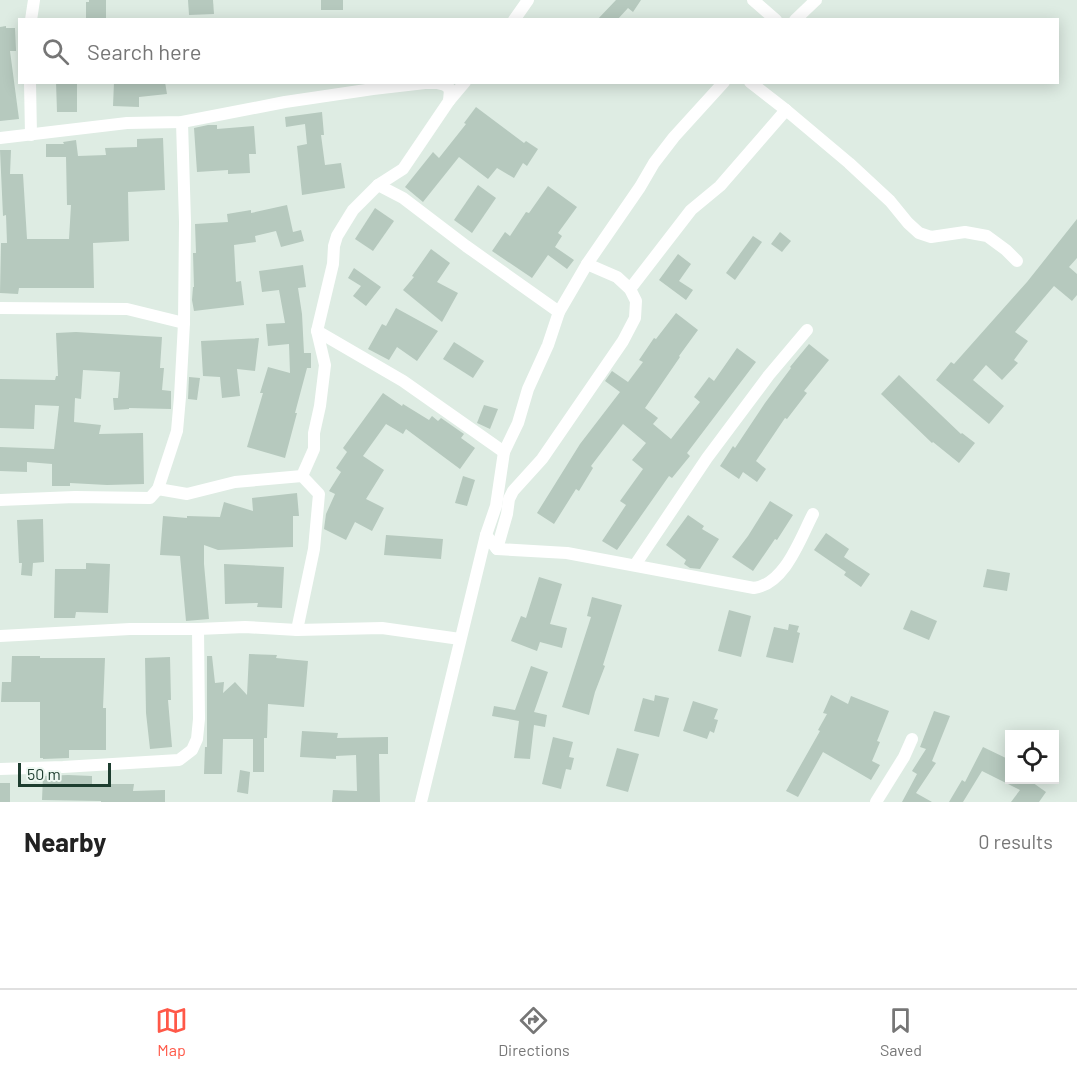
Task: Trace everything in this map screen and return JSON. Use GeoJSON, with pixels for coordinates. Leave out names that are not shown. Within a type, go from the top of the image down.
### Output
{"type":"FeatureCollection","features":[{"type":"Feature","properties":{"kind":"street"},"geometry":{"type":"LineString","coordinates":[[31,18],[34,0]]}},
{"type":"Feature","properties":{"kind":"street"},"geometry":{"type":"LineString","coordinates":[[515,18],[528,0]]}},
{"type":"Feature","properties":{"kind":"street"},"geometry":{"type":"LineString","coordinates":[[753,0],[774,18]]}},
{"type":"Feature","properties":{"kind":"street"},"geometry":{"type":"LineString","coordinates":[[797,18],[816,0]]}},
{"type":"Feature","properties":{"kind":"street"},"geometry":{"type":"LineString","coordinates":[[30,84],[31,135]]}},
{"type":"Feature","properties":{"kind":"street"},"geometry":{"type":"LineString","coordinates":[[0,138],[127,123],[182,122],[285,102],[416,84]]}},
{"type":"Feature","properties":{"kind":"street"},"geometry":{"type":"LineString","coordinates":[[442,84],[450,89],[449,101]]}},
{"type":"Feature","properties":{"kind":"street"},"geometry":{"type":"LineString","coordinates":[[302,476],[314,448],[314,433],[325,365],[317,331],[338,236],[353,210],[378,185],[403,169],[449,101],[463,84]]}},
{"type":"Feature","properties":{"kind":"street"},"geometry":{"type":"LineString","coordinates":[[421,802],[486,535],[496,506],[504,453],[518,423],[528,389],[548,345],[559,312],[586,264],[660,154],[722,84]]}},
{"type":"Feature","properties":{"kind":"street"},"geometry":{"type":"LineString","coordinates":[[753,84],[849,163],[890,201],[919,233],[931,237],[965,232],[987,236],[1017,261]]}},
{"type":"Feature","properties":{"kind":"street"},"geometry":{"type":"LineString","coordinates":[[630,289],[691,210],[720,186],[786,110]]}},
{"type":"Feature","properties":{"kind":"street"},"geometry":{"type":"LineString","coordinates":[[0,500],[75,497],[150,498],[158,489],[177,431],[180,397],[184,323],[182,122]]}},
{"type":"Feature","properties":{"kind":"street"},"geometry":{"type":"LineString","coordinates":[[378,185],[403,198],[559,312]]}},
{"type":"Feature","properties":{"kind":"street"},"geometry":{"type":"LineString","coordinates":[[497,549],[513,491],[542,459],[623,341],[634,318],[636,301],[630,289],[617,277],[586,264]]}},
{"type":"Feature","properties":{"kind":"street"},"geometry":{"type":"LineString","coordinates":[[0,308],[127,309],[184,323]]}},
{"type":"Feature","properties":{"kind":"street"},"geometry":{"type":"LineString","coordinates":[[635,565],[706,458],[769,375],[807,330]]}},
{"type":"Feature","properties":{"kind":"street"},"geometry":{"type":"LineString","coordinates":[[317,331],[403,381],[504,453]]}},
{"type":"Feature","properties":{"kind":"street"},"geometry":{"type":"LineString","coordinates":[[158,489],[187,494],[235,482],[302,476]]}},
{"type":"Feature","properties":{"kind":"street"},"geometry":{"type":"LineString","coordinates":[[297,630],[314,549],[319,494],[302,476]]}},
{"type":"Feature","properties":{"kind":"street"},"geometry":{"type":"LineString","coordinates":[[486,535],[497,549],[567,553],[754,588],[763,587],[769,583],[788,564],[813,514]]}},
{"type":"Feature","properties":{"kind":"street"},"geometry":{"type":"LineString","coordinates":[[0,636],[245,627],[297,630],[382,628],[460,639]]}},
{"type":"Feature","properties":{"kind":"street"},"geometry":{"type":"LineString","coordinates":[[0,769],[179,760],[192,750],[197,739],[199,719],[198,629]]}},
{"type":"Feature","properties":{"kind":"street"},"geometry":{"type":"LineString","coordinates":[[876,802],[904,757],[912,739]]}},
{"type":"Feature","properties":{"kind":"building"},"geometry":{"type":"Polygon","coordinates":[[[89,0],[106,0],[106,18],[86,18],[86,2],[89,0]]]}},
{"type":"Feature","properties":{"kind":"building"},"geometry":{"type":"Polygon","coordinates":[[[188,0],[213,0],[214,14],[189,15],[188,0]]]}},
{"type":"Feature","properties":{"kind":"building"},"geometry":{"type":"Polygon","coordinates":[[[321,0],[343,0],[343,10],[321,10],[321,0]]]}},
{"type":"Feature","properties":{"kind":"building"},"geometry":{"type":"Polygon","coordinates":[[[616,0],[641,0],[633,12],[628,8],[619,18],[599,18],[616,0]]]}},
{"type":"Feature","properties":{"kind":"building"},"geometry":{"type":"Polygon","coordinates":[[[6,26],[6,28],[15,28],[16,51],[10,51],[19,119],[0,121],[0,27],[6,26]]]}},
{"type":"Feature","properties":{"kind":"building"},"geometry":{"type":"Polygon","coordinates":[[[56,84],[77,84],[77,112],[57,112],[56,84]]]}},
{"type":"Feature","properties":{"kind":"building"},"geometry":{"type":"Polygon","coordinates":[[[114,84],[165,84],[167,94],[139,97],[139,107],[113,106],[114,84]]]}},
{"type":"Feature","properties":{"kind":"building"},"geometry":{"type":"Polygon","coordinates":[[[476,107],[524,143],[526,141],[538,149],[527,166],[523,163],[514,178],[497,168],[488,179],[459,157],[423,202],[405,187],[433,152],[439,158],[466,124],[464,123],[476,107]]]}},
{"type":"Feature","properties":{"kind":"building"},"geometry":{"type":"Polygon","coordinates":[[[322,112],[324,135],[321,135],[325,165],[341,163],[345,188],[302,195],[297,146],[307,144],[305,124],[286,127],[285,117],[322,112]]]}},
{"type":"Feature","properties":{"kind":"building"},"geometry":{"type":"Polygon","coordinates":[[[217,125],[217,129],[254,126],[256,154],[249,154],[250,173],[228,174],[228,170],[197,172],[194,128],[217,125]]]}},
{"type":"Feature","properties":{"kind":"building"},"geometry":{"type":"Polygon","coordinates":[[[163,138],[165,190],[128,192],[129,241],[93,243],[94,288],[19,288],[18,294],[0,293],[1,243],[7,243],[6,215],[3,216],[0,150],[11,150],[10,174],[23,174],[27,239],[69,239],[71,205],[67,205],[66,157],[46,157],[46,144],[64,144],[63,142],[76,140],[78,156],[106,155],[105,148],[137,147],[137,139],[163,138]]]}},
{"type":"Feature","properties":{"kind":"building"},"geometry":{"type":"Polygon","coordinates":[[[478,185],[496,198],[472,233],[454,220],[478,185]]]}},
{"type":"Feature","properties":{"kind":"building"},"geometry":{"type":"Polygon","coordinates":[[[548,186],[577,207],[558,233],[562,236],[555,247],[574,260],[567,269],[548,255],[532,278],[492,251],[505,232],[510,236],[548,186]]]}},
{"type":"Feature","properties":{"kind":"building"},"geometry":{"type":"Polygon","coordinates":[[[287,205],[293,232],[301,230],[304,241],[281,247],[276,231],[255,236],[256,242],[234,245],[236,282],[241,281],[244,305],[194,311],[192,300],[193,253],[196,253],[195,224],[228,222],[227,214],[251,210],[251,213],[287,205]]]}},
{"type":"Feature","properties":{"kind":"building"},"geometry":{"type":"Polygon","coordinates":[[[375,208],[394,221],[373,251],[355,239],[375,208]]]}},
{"type":"Feature","properties":{"kind":"building"},"geometry":{"type":"Polygon","coordinates":[[[1077,219],[1077,258],[1069,267],[1077,274],[1077,295],[1072,301],[1054,286],[1015,332],[1028,341],[1014,360],[1018,363],[1002,380],[986,365],[973,380],[1004,406],[989,424],[936,380],[951,362],[954,364],[1027,282],[1077,219]]]}},
{"type":"Feature","properties":{"kind":"building"},"geometry":{"type":"Polygon","coordinates":[[[780,232],[791,241],[782,252],[771,244],[780,232]]]}},
{"type":"Feature","properties":{"kind":"building"},"geometry":{"type":"Polygon","coordinates":[[[753,236],[762,242],[735,280],[726,273],[753,236]]]}},
{"type":"Feature","properties":{"kind":"building"},"geometry":{"type":"Polygon","coordinates":[[[431,249],[450,263],[437,282],[458,293],[442,322],[403,290],[431,249]]]}},
{"type":"Feature","properties":{"kind":"building"},"geometry":{"type":"Polygon","coordinates":[[[678,254],[691,264],[679,281],[693,290],[686,300],[659,280],[678,254]]]}},
{"type":"Feature","properties":{"kind":"building"},"geometry":{"type":"Polygon","coordinates":[[[303,265],[306,287],[298,288],[304,353],[311,353],[311,368],[307,368],[285,458],[247,447],[268,367],[290,373],[289,344],[268,346],[266,324],[285,323],[279,290],[262,292],[259,271],[303,265]]]}},
{"type":"Feature","properties":{"kind":"building"},"geometry":{"type":"Polygon","coordinates":[[[354,268],[381,287],[366,306],[353,296],[361,286],[348,278],[354,268]]]}},
{"type":"Feature","properties":{"kind":"building"},"geometry":{"type":"Polygon","coordinates":[[[396,308],[438,331],[417,361],[397,347],[389,360],[368,349],[382,324],[386,326],[396,308]]]}},
{"type":"Feature","properties":{"kind":"building"},"geometry":{"type":"Polygon","coordinates":[[[676,313],[698,330],[645,408],[658,418],[653,424],[671,439],[700,402],[694,397],[709,377],[714,381],[737,348],[756,362],[687,453],[690,456],[672,478],[669,476],[617,550],[602,541],[626,505],[620,501],[643,469],[632,460],[646,443],[623,424],[591,466],[593,468],[579,491],[576,489],[554,524],[537,513],[580,444],[620,392],[605,381],[612,371],[628,382],[643,362],[639,360],[654,338],[656,339],[676,313]]]}},
{"type":"Feature","properties":{"kind":"building"},"geometry":{"type":"Polygon","coordinates":[[[56,333],[162,337],[160,368],[164,368],[162,390],[171,391],[171,409],[114,410],[113,398],[118,398],[120,372],[83,370],[81,399],[75,398],[74,422],[101,425],[99,434],[143,433],[144,484],[70,483],[70,486],[52,486],[52,464],[27,462],[27,472],[0,471],[0,447],[54,449],[59,406],[35,405],[34,429],[0,428],[0,379],[55,380],[58,376],[56,333]]]}},
{"type":"Feature","properties":{"kind":"building"},"geometry":{"type":"Polygon","coordinates":[[[259,338],[255,371],[237,369],[240,396],[222,398],[220,377],[203,376],[201,341],[259,338]]]}},
{"type":"Feature","properties":{"kind":"building"},"geometry":{"type":"Polygon","coordinates":[[[454,342],[484,361],[473,378],[443,359],[454,342]]]}},
{"type":"Feature","properties":{"kind":"building"},"geometry":{"type":"Polygon","coordinates":[[[809,344],[829,360],[804,391],[807,393],[787,419],[785,418],[756,461],[766,469],[757,482],[743,472],[739,479],[720,466],[809,344]]]}},
{"type":"Feature","properties":{"kind":"building"},"geometry":{"type":"Polygon","coordinates":[[[899,375],[961,434],[975,443],[959,463],[932,443],[881,394],[899,375]]]}},
{"type":"Feature","properties":{"kind":"building"},"geometry":{"type":"Polygon","coordinates":[[[189,377],[200,378],[197,400],[188,399],[189,377]]]}},
{"type":"Feature","properties":{"kind":"building"},"geometry":{"type":"Polygon","coordinates":[[[383,393],[429,420],[432,416],[438,421],[441,418],[464,434],[461,438],[475,448],[460,469],[406,429],[403,434],[386,424],[363,456],[384,470],[366,499],[384,508],[372,531],[355,522],[346,540],[324,529],[326,514],[335,494],[329,491],[341,472],[336,468],[347,452],[343,448],[383,393]]]}},
{"type":"Feature","properties":{"kind":"building"},"geometry":{"type":"Polygon","coordinates":[[[484,405],[498,409],[490,429],[477,423],[484,405]]]}},
{"type":"Feature","properties":{"kind":"building"},"geometry":{"type":"Polygon","coordinates":[[[463,476],[475,480],[467,506],[455,503],[463,476]]]}},
{"type":"Feature","properties":{"kind":"building"},"geometry":{"type":"Polygon","coordinates":[[[297,493],[299,516],[293,516],[293,547],[218,550],[204,545],[209,619],[186,621],[180,556],[160,555],[163,516],[220,517],[224,502],[253,511],[252,498],[297,493]]]}},
{"type":"Feature","properties":{"kind":"building"},"geometry":{"type":"Polygon","coordinates":[[[770,501],[793,515],[753,571],[732,557],[770,501]]]}},
{"type":"Feature","properties":{"kind":"building"},"geometry":{"type":"Polygon","coordinates":[[[688,515],[704,526],[702,529],[719,539],[700,569],[690,568],[684,564],[686,560],[666,545],[688,515]]]}},
{"type":"Feature","properties":{"kind":"building"},"geometry":{"type":"Polygon","coordinates":[[[43,519],[44,562],[33,563],[32,576],[21,575],[22,563],[19,563],[17,520],[43,519]]]}},
{"type":"Feature","properties":{"kind":"building"},"geometry":{"type":"Polygon","coordinates":[[[826,533],[849,549],[844,557],[870,574],[861,587],[844,575],[846,572],[814,550],[826,533]]]}},
{"type":"Feature","properties":{"kind":"building"},"geometry":{"type":"Polygon","coordinates":[[[386,535],[443,539],[441,559],[384,555],[386,535]]]}},
{"type":"Feature","properties":{"kind":"building"},"geometry":{"type":"Polygon","coordinates":[[[86,563],[110,564],[108,613],[76,612],[75,618],[54,618],[55,569],[86,569],[86,563]]]}},
{"type":"Feature","properties":{"kind":"building"},"geometry":{"type":"Polygon","coordinates":[[[224,564],[284,567],[282,608],[257,607],[258,603],[225,604],[224,564]]]}},
{"type":"Feature","properties":{"kind":"building"},"geometry":{"type":"Polygon","coordinates":[[[987,569],[1010,573],[1007,591],[983,587],[987,569]]]}},
{"type":"Feature","properties":{"kind":"building"},"geometry":{"type":"Polygon","coordinates":[[[539,577],[562,584],[550,624],[567,628],[562,648],[540,642],[537,651],[511,641],[521,616],[526,618],[539,577]]]}},
{"type":"Feature","properties":{"kind":"building"},"geometry":{"type":"Polygon","coordinates":[[[592,597],[622,605],[589,715],[562,707],[591,617],[587,616],[592,597]]]}},
{"type":"Feature","properties":{"kind":"building"},"geometry":{"type":"Polygon","coordinates":[[[729,610],[751,616],[741,657],[718,651],[729,610]]]}},
{"type":"Feature","properties":{"kind":"building"},"geometry":{"type":"Polygon","coordinates":[[[911,610],[937,621],[929,640],[903,629],[911,610]]]}},
{"type":"Feature","properties":{"kind":"building"},"geometry":{"type":"Polygon","coordinates":[[[789,624],[799,626],[797,632],[800,633],[793,663],[766,657],[774,627],[788,630],[789,624]]]}},
{"type":"Feature","properties":{"kind":"building"},"geometry":{"type":"Polygon","coordinates":[[[249,654],[277,655],[276,658],[308,661],[304,707],[268,704],[267,738],[264,738],[264,772],[253,772],[253,739],[223,739],[222,774],[204,774],[205,747],[207,747],[207,656],[212,656],[215,683],[224,682],[223,693],[235,682],[247,695],[249,654]]]}},
{"type":"Feature","properties":{"kind":"building"},"geometry":{"type":"Polygon","coordinates":[[[12,656],[105,658],[103,708],[106,708],[106,750],[69,750],[69,758],[40,758],[40,702],[1,702],[2,682],[11,682],[12,656]]]}},
{"type":"Feature","properties":{"kind":"building"},"geometry":{"type":"Polygon","coordinates":[[[170,657],[171,700],[168,700],[172,747],[150,749],[146,713],[145,658],[170,657]]]}},
{"type":"Feature","properties":{"kind":"building"},"geometry":{"type":"Polygon","coordinates":[[[531,666],[548,672],[534,712],[547,715],[545,727],[534,725],[530,759],[514,758],[519,721],[492,716],[494,706],[515,710],[531,666]]]}},
{"type":"Feature","properties":{"kind":"building"},"geometry":{"type":"Polygon","coordinates":[[[655,695],[669,698],[659,737],[634,731],[643,698],[654,701],[655,695]]]}},
{"type":"Feature","properties":{"kind":"building"},"geometry":{"type":"Polygon","coordinates":[[[831,695],[848,704],[851,696],[889,711],[872,761],[880,765],[871,780],[823,752],[798,797],[786,791],[820,731],[818,730],[827,714],[823,713],[831,695]]]}},
{"type":"Feature","properties":{"kind":"building"},"geometry":{"type":"Polygon","coordinates":[[[693,701],[718,709],[714,719],[718,720],[714,733],[710,731],[707,739],[683,731],[693,701]]]}},
{"type":"Feature","properties":{"kind":"building"},"geometry":{"type":"Polygon","coordinates":[[[934,711],[950,716],[932,761],[936,763],[916,793],[932,802],[902,802],[917,774],[912,771],[926,749],[920,747],[934,711]]]}},
{"type":"Feature","properties":{"kind":"building"},"geometry":{"type":"Polygon","coordinates":[[[302,731],[338,733],[337,738],[388,737],[388,754],[379,754],[380,802],[332,802],[333,790],[357,791],[356,755],[336,756],[336,759],[300,757],[302,731]]]}},
{"type":"Feature","properties":{"kind":"building"},"geometry":{"type":"Polygon","coordinates":[[[553,737],[573,742],[569,757],[574,758],[571,770],[566,769],[561,789],[542,784],[553,737]]]}},
{"type":"Feature","properties":{"kind":"building"},"geometry":{"type":"Polygon","coordinates":[[[983,747],[1005,758],[1005,782],[982,771],[963,802],[949,802],[962,780],[965,782],[983,747]]]}},
{"type":"Feature","properties":{"kind":"building"},"geometry":{"type":"Polygon","coordinates":[[[617,748],[639,754],[628,792],[606,786],[617,748]]]}},
{"type":"Feature","properties":{"kind":"building"},"geometry":{"type":"Polygon","coordinates":[[[240,770],[250,772],[248,794],[237,792],[240,770]]]}},
{"type":"Feature","properties":{"kind":"building"},"geometry":{"type":"Polygon","coordinates":[[[43,776],[92,776],[92,784],[134,784],[133,791],[165,790],[165,802],[42,800],[43,776]]]}},
{"type":"Feature","properties":{"kind":"building"},"geometry":{"type":"Polygon","coordinates":[[[0,783],[10,783],[10,802],[0,802],[0,783]]]}},
{"type":"Feature","properties":{"kind":"building"},"geometry":{"type":"Polygon","coordinates":[[[1008,784],[1035,784],[1046,792],[1039,802],[1011,802],[1020,790],[1008,784]]]}}]}
